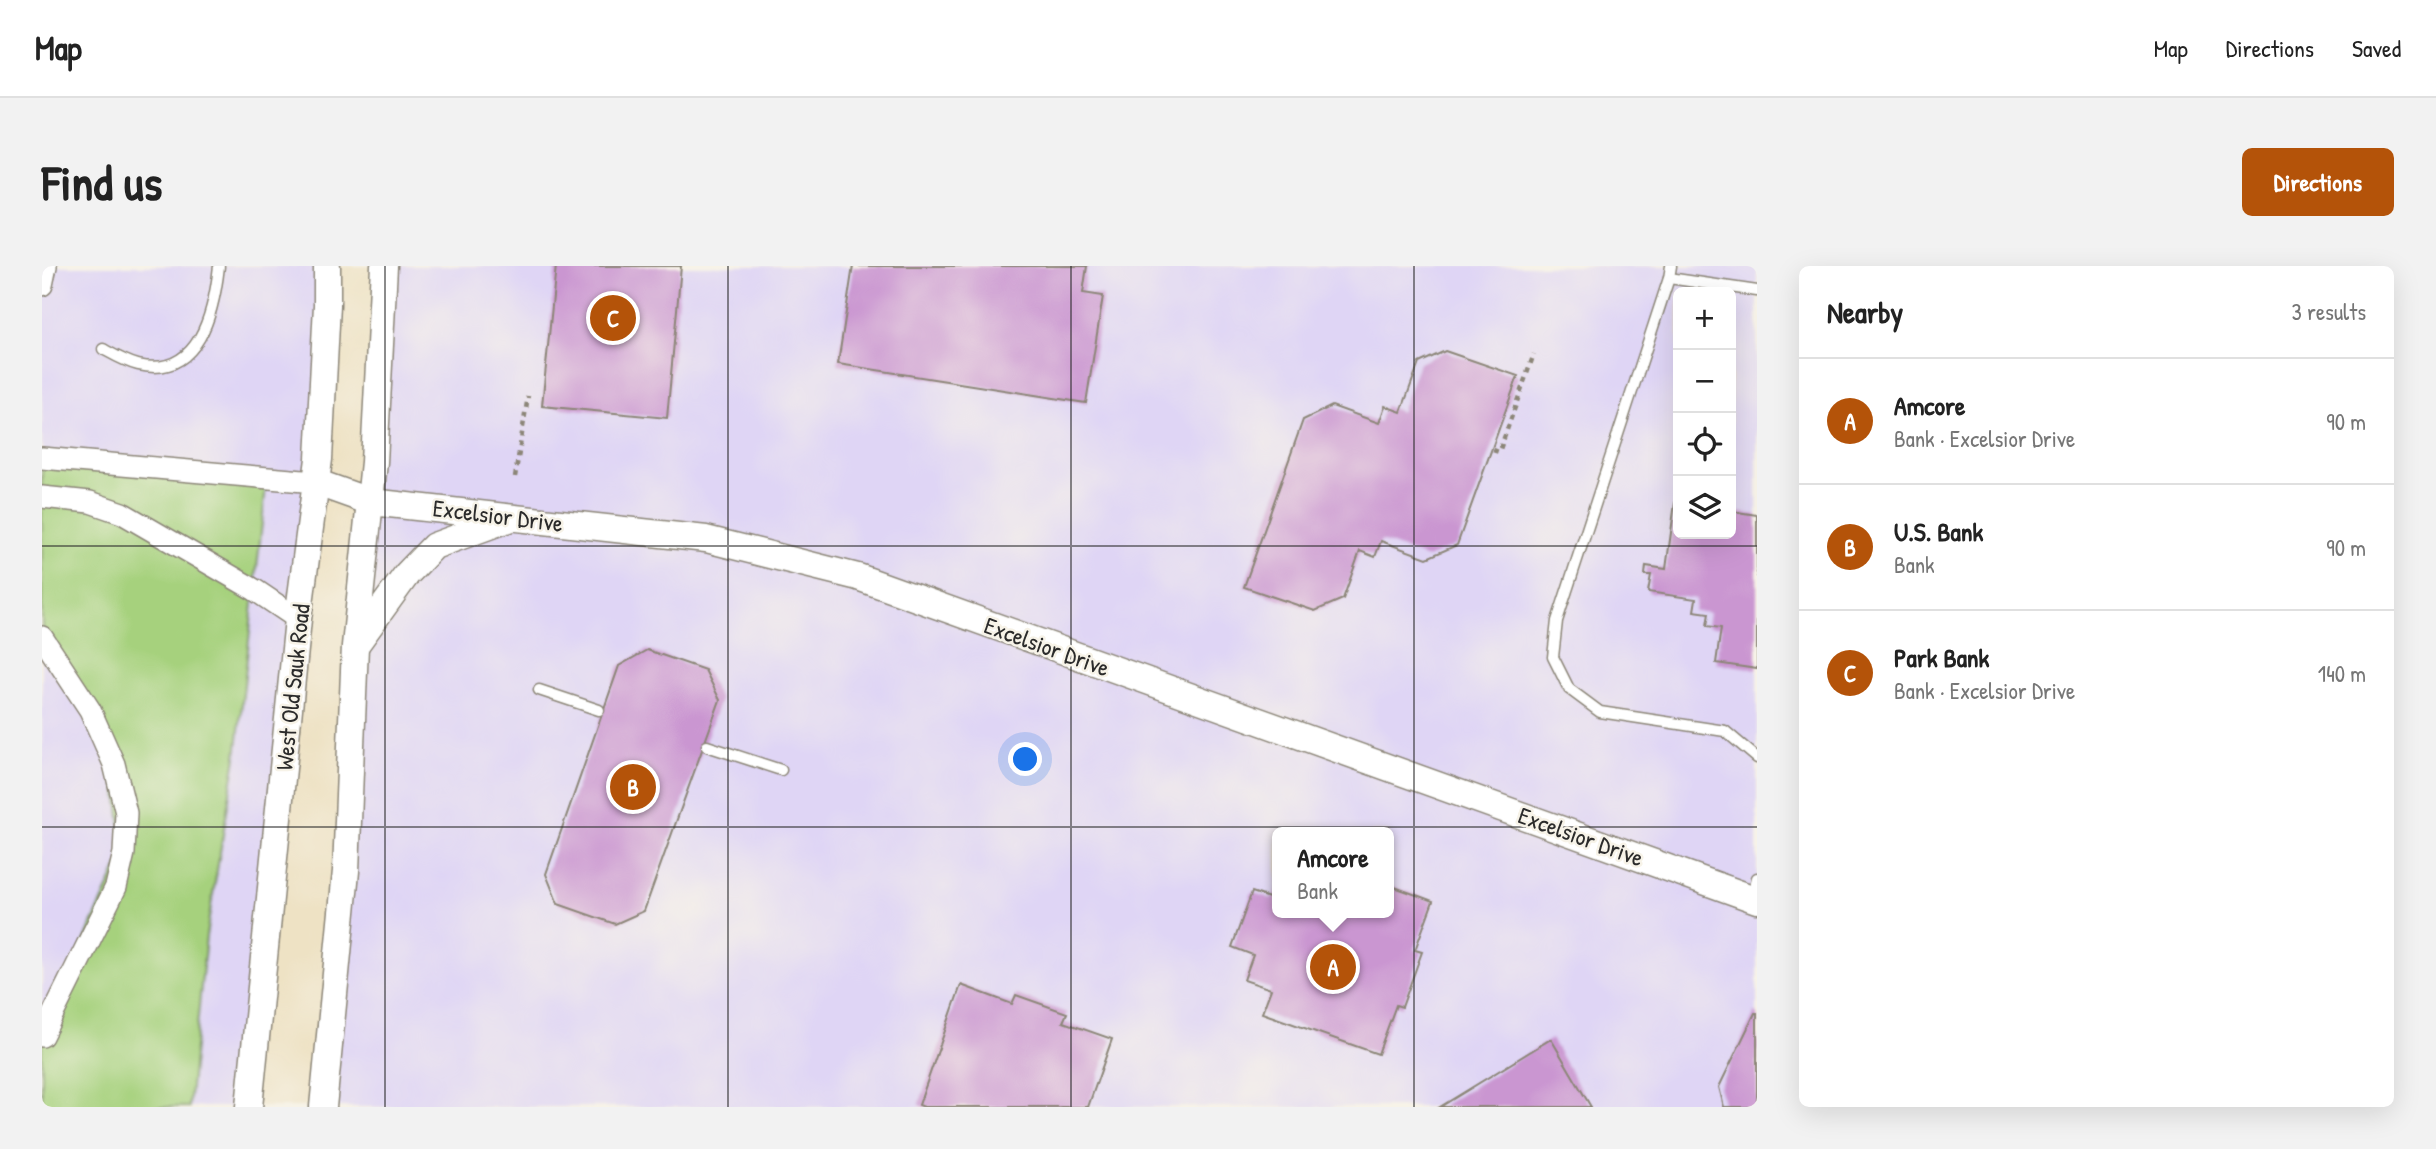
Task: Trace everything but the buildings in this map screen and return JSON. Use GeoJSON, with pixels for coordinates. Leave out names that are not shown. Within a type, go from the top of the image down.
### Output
{"type":"FeatureCollection","features":[{"type":"Feature","properties":{"kind":"street"},"geometry":{"type":"LineString","coordinates":[[42,285],[46,266]]}},
{"type":"Feature","properties":{"kind":"street","name":"West Old Sauk Road"},"geometry":{"type":"LineString","coordinates":[[249,1107],[298,619],[315,482],[321,417],[327,266]]}},
{"type":"Feature","properties":{"kind":"street"},"geometry":{"type":"LineString","coordinates":[[323,1107],[346,871],[355,646],[371,502],[384,266]]}},
{"type":"Feature","properties":{"kind":"street"},"geometry":{"type":"LineString","coordinates":[[42,458],[315,482]]}},
{"type":"Feature","properties":{"kind":"street","name":"Excelsior Drive"},"geometry":{"type":"LineString","coordinates":[[315,482],[371,502],[706,539],[858,577],[1755,892]]}},
{"type":"Feature","properties":{"kind":"street"},"geometry":{"type":"LineString","coordinates":[[42,496],[90,502],[122,513],[255,590],[298,619]]}},
{"type":"Feature","properties":{"kind":"street"},"geometry":{"type":"LineString","coordinates":[[355,646],[407,574],[434,546],[513,518]]}},
{"type":"Feature","properties":{"kind":"street"},"geometry":{"type":"LineString","coordinates":[[42,637],[90,710],[114,764],[126,813],[124,853],[116,887],[42,1036]]}},
{"type":"Feature","properties":{"kind":"lane"},"geometry":{"type":"LineString","coordinates":[[103,349],[138,365],[158,367],[179,361],[193,350],[208,322],[219,266]]}},
{"type":"Feature","properties":{"kind":"lane"},"geometry":{"type":"LineString","coordinates":[[1671,266],[1557,621],[1553,657],[1569,690],[1600,712],[1725,730],[1757,758]]}},
{"type":"Feature","properties":{"kind":"lane"},"geometry":{"type":"LineString","coordinates":[[1669,278],[1757,291]]}},
{"type":"Feature","properties":{"kind":"lane"},"geometry":{"type":"LineString","coordinates":[[539,690],[599,710]]}},
{"type":"Feature","properties":{"kind":"lane"},"geometry":{"type":"LineString","coordinates":[[707,746],[781,770]]}},
{"type":"Feature","properties":{"kind":"path"},"geometry":{"type":"LineString","coordinates":[[1493,450],[1499,453],[1534,354]]}},
{"type":"Feature","properties":{"kind":"path"},"geometry":{"type":"LineString","coordinates":[[515,477],[528,396]]}},
{"type":"Feature","properties":{"kind":"shaded area"},"geometry":{"type":"Polygon","coordinates":[[[42,266],[327,266],[249,1107],[42,1107],[42,266]]]}},
{"type":"Feature","properties":{"kind":"shaded area"},"geometry":{"type":"Polygon","coordinates":[[[384,266],[1757,266],[1757,1107],[323,1107],[384,266]]]}},
{"type":"Feature","properties":{"kind":"green space"},"geometry":{"type":"Polygon","coordinates":[[[42,458],[267,478],[236,757],[206,936],[189,1107],[42,1107],[42,1036],[124,853],[114,764],[42,637],[42,458]]]}},
{"type":"Feature","properties":{"kind":"place","name":"Park Bank"},"geometry":{"type":"Point","coordinates":[613,318]}},
{"type":"Feature","properties":{"kind":"place","name":"U.S. Bank"},"geometry":{"type":"Point","coordinates":[633,787]}},
{"type":"Feature","properties":{"kind":"place","name":"Amcore"},"geometry":{"type":"Point","coordinates":[1333,967]}}]}
